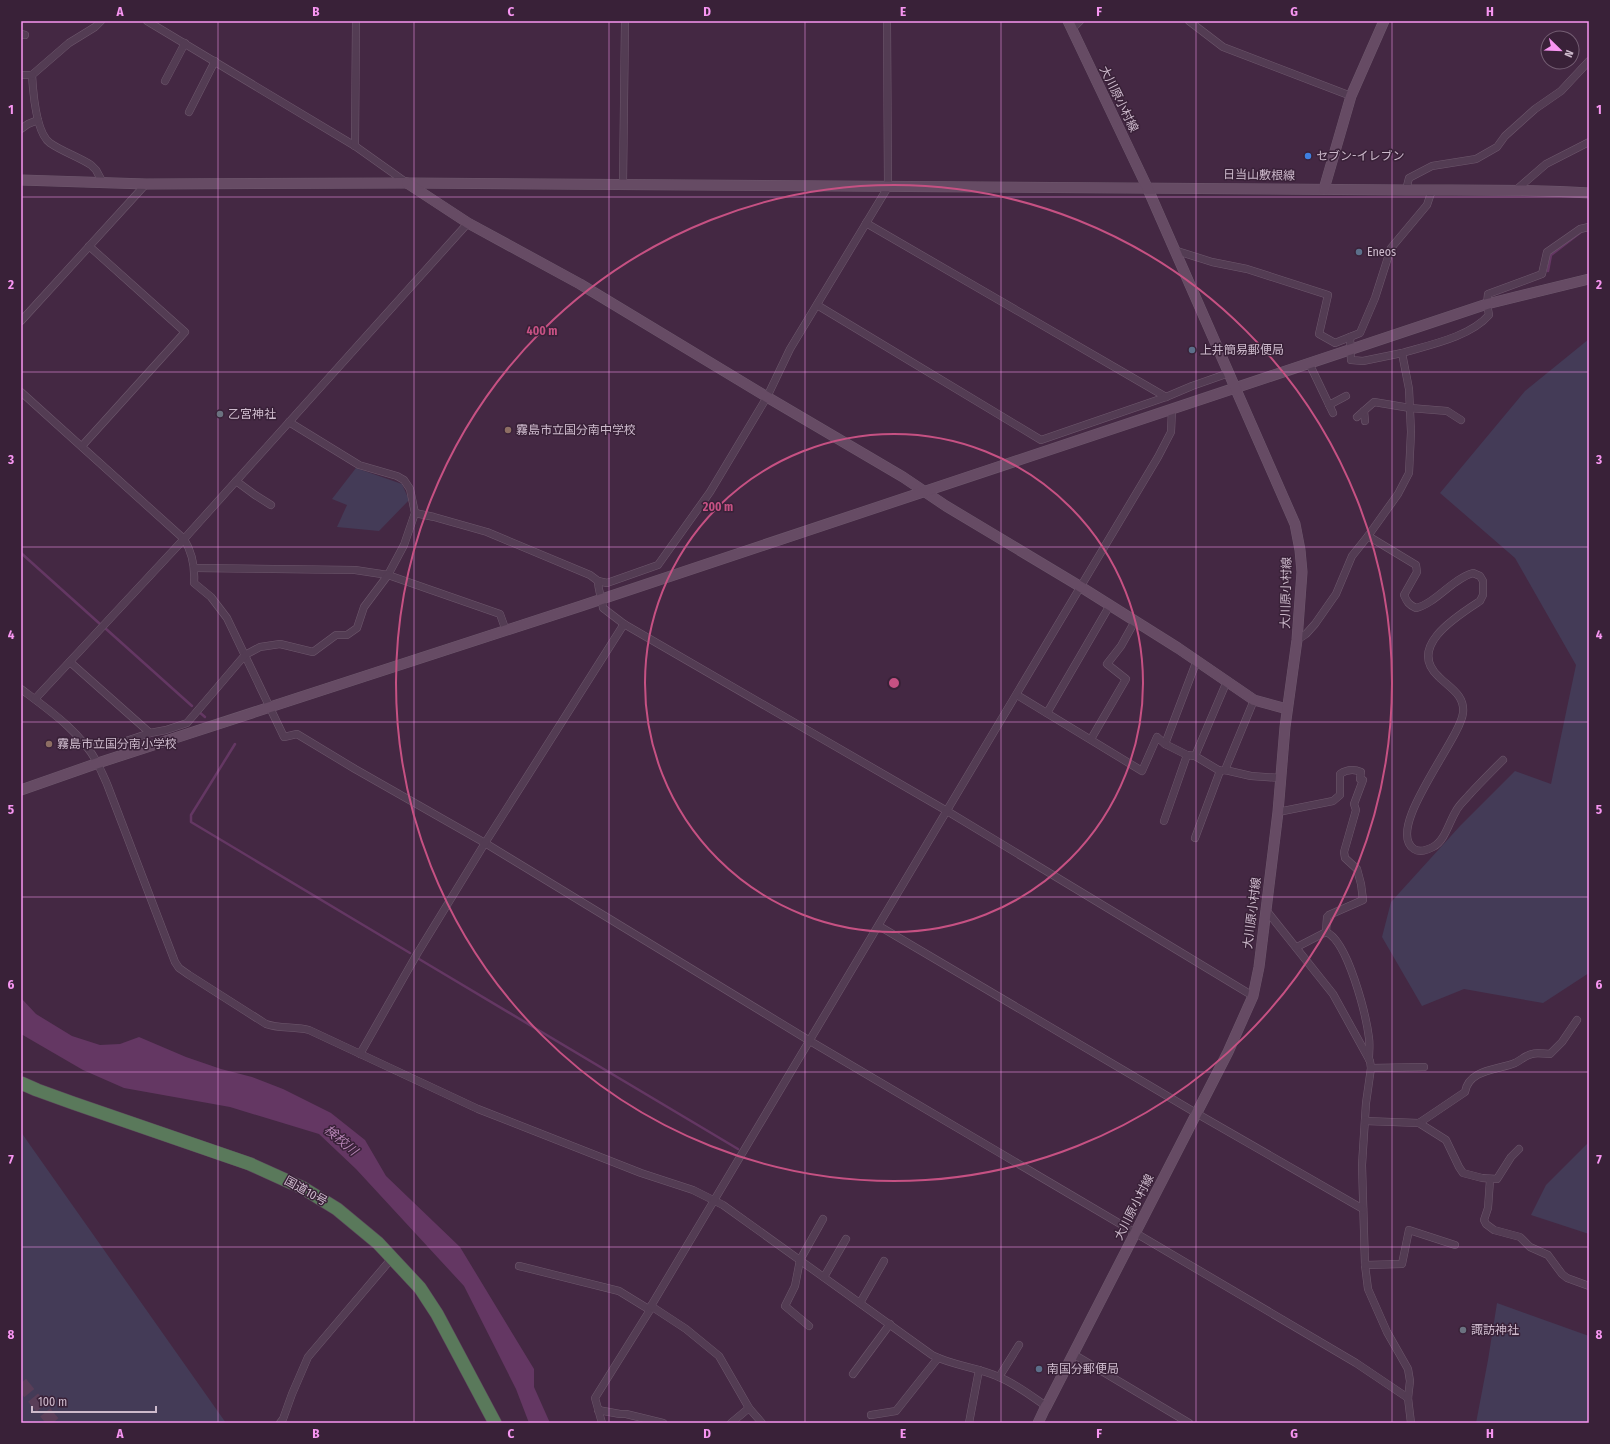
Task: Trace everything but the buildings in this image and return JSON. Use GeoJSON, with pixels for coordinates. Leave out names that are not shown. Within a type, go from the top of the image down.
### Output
{"type":"FeatureCollection","features":[{"type":"Feature","properties":{"kind":"highway","name":"国道10号"},"geometry":{"type":"LineString","coordinates":[[21,1083],[250,1164],[303,1188],[336,1209],[366,1232],[420,1288],[437,1314],[495,1423]]}},
{"type":"Feature","properties":{"kind":"main road"},"geometry":{"type":"LineString","coordinates":[[1324,189],[1352,96],[1384,21]]}},
{"type":"Feature","properties":{"kind":"main road","name":"大川原小村線"},"geometry":{"type":"LineString","coordinates":[[1070,25],[1147,187]]}},
{"type":"Feature","properties":{"kind":"main road","name":"日当山敷根線"},"geometry":{"type":"LineString","coordinates":[[21,180],[146,184],[407,183],[888,187],[1147,187],[1540,190],[1589,193]]}},
{"type":"Feature","properties":{"kind":"main road"},"geometry":{"type":"LineString","coordinates":[[407,183],[468,223],[580,284],[903,477],[946,506],[1081,587],[1197,660],[1254,700],[1287,709]]}},
{"type":"Feature","properties":{"kind":"main road"},"geometry":{"type":"LineString","coordinates":[[1147,187],[1236,388]]}},
{"type":"Feature","properties":{"kind":"main road"},"geometry":{"type":"LineString","coordinates":[[21,790],[98,763],[506,631],[926,492],[1487,304],[1589,279]]}},
{"type":"Feature","properties":{"kind":"main road","name":"大川原小村線"},"geometry":{"type":"LineString","coordinates":[[1038,1423],[1228,1052],[1252,996],[1259,966],[1278,812],[1287,709],[1298,640],[1302,572],[1300,550],[1294,524],[1236,388]]}},
{"type":"Feature","properties":{"kind":"street"},"geometry":{"type":"LineString","coordinates":[[21,75],[32,75],[70,42],[95,27],[101,21]]}},
{"type":"Feature","properties":{"kind":"street"},"geometry":{"type":"LineString","coordinates":[[148,21],[355,146],[407,183]]}},
{"type":"Feature","properties":{"kind":"street"},"geometry":{"type":"LineString","coordinates":[[355,146],[356,21]]}},
{"type":"Feature","properties":{"kind":"street"},"geometry":{"type":"LineString","coordinates":[[623,184],[625,21]]}},
{"type":"Feature","properties":{"kind":"street"},"geometry":{"type":"LineString","coordinates":[[415,513],[487,532],[590,575],[598,581],[607,583],[658,565],[710,492],[767,397],[790,349],[888,187],[887,21]]}},
{"type":"Feature","properties":{"kind":"street"},"geometry":{"type":"LineString","coordinates":[[1070,25],[1080,21]]}},
{"type":"Feature","properties":{"kind":"street"},"geometry":{"type":"LineString","coordinates":[[1189,21],[1223,47],[1352,96]]}},
{"type":"Feature","properties":{"kind":"street"},"geometry":{"type":"LineString","coordinates":[[165,81],[185,43]]}},
{"type":"Feature","properties":{"kind":"street"},"geometry":{"type":"LineString","coordinates":[[189,112],[214,61]]}},
{"type":"Feature","properties":{"kind":"street"},"geometry":{"type":"LineString","coordinates":[[1406,190],[1409,178],[1432,166],[1476,159],[1497,147],[1505,136],[1535,109],[1561,91],[1589,61]]}},
{"type":"Feature","properties":{"kind":"street"},"geometry":{"type":"LineString","coordinates":[[32,75],[34,100],[38,120],[45,137],[49,143],[91,165],[96,170],[103,183]]}},
{"type":"Feature","properties":{"kind":"street"},"geometry":{"type":"LineString","coordinates":[[21,129],[38,120]]}},
{"type":"Feature","properties":{"kind":"street"},"geometry":{"type":"LineString","coordinates":[[1516,190],[1546,164],[1589,142]]}},
{"type":"Feature","properties":{"kind":"street"},"geometry":{"type":"LineString","coordinates":[[21,320],[146,184]]}},
{"type":"Feature","properties":{"kind":"street"},"geometry":{"type":"LineString","coordinates":[[1174,250],[1212,262],[1247,269],[1328,294],[1319,334],[1334,343],[1360,333],[1375,298],[1391,248],[1427,205],[1432,190]]}},
{"type":"Feature","properties":{"kind":"street"},"geometry":{"type":"LineString","coordinates":[[35,699],[236,482],[468,223]]}},
{"type":"Feature","properties":{"kind":"street"},"geometry":{"type":"LineString","coordinates":[[866,223],[1166,398]]}},
{"type":"Feature","properties":{"kind":"street"},"geometry":{"type":"LineString","coordinates":[[1350,337],[1351,360],[1363,361],[1442,342],[1469,330],[1483,321],[1489,314],[1487,304],[1488,294],[1542,274],[1547,252],[1580,229],[1589,227]]}},
{"type":"Feature","properties":{"kind":"street"},"geometry":{"type":"LineString","coordinates":[[82,446],[185,332],[89,246]]}},
{"type":"Feature","properties":{"kind":"street"},"geometry":{"type":"LineString","coordinates":[[817,305],[1041,440],[1166,398],[1192,386],[1229,373]]}},
{"type":"Feature","properties":{"kind":"street"},"geometry":{"type":"LineString","coordinates":[[1298,640],[1315,624],[1336,594],[1352,556],[1368,536],[1404,484],[1409,473],[1411,432],[1409,389],[1402,352]]}},
{"type":"Feature","properties":{"kind":"street"},"geometry":{"type":"LineString","coordinates":[[1309,363],[1333,413]]}},
{"type":"Feature","properties":{"kind":"street"},"geometry":{"type":"LineString","coordinates":[[21,392],[184,539],[187,544],[194,568],[194,583],[211,597],[227,618],[284,737],[297,734],[355,770],[485,843],[810,1041],[1356,1363],[1408,1398]]}},
{"type":"Feature","properties":{"kind":"street"},"geometry":{"type":"LineString","coordinates":[[1329,405],[1346,396]]}},
{"type":"Feature","properties":{"kind":"street"},"geometry":{"type":"LineString","coordinates":[[1357,417],[1374,402],[1410,408],[1447,411],[1461,420]]}},
{"type":"Feature","properties":{"kind":"street"},"geometry":{"type":"LineString","coordinates":[[602,1423],[595,1398],[651,1308],[1168,440],[1171,432],[1172,409]]}},
{"type":"Feature","properties":{"kind":"street"},"geometry":{"type":"LineString","coordinates":[[1364,411],[1365,421]]}},
{"type":"Feature","properties":{"kind":"street"},"geometry":{"type":"LineString","coordinates":[[86,746],[123,742],[187,723],[245,655],[260,647],[280,644],[313,652],[336,635],[347,635],[357,628],[364,607],[388,574],[404,545],[415,513],[410,489],[404,480],[397,476],[360,465],[289,422]]}},
{"type":"Feature","properties":{"kind":"street"},"geometry":{"type":"LineString","coordinates":[[236,482],[271,505]]}},
{"type":"Feature","properties":{"kind":"street"},"geometry":{"type":"LineString","coordinates":[[1368,536],[1416,565],[1418,572],[1404,595],[1407,602],[1416,608],[1426,605],[1467,575],[1473,573],[1480,576],[1483,581],[1483,595],[1480,601],[1443,627],[1428,650],[1428,661],[1438,677],[1459,695],[1463,705],[1463,714],[1450,744],[1423,788],[1409,817],[1407,830],[1410,846],[1414,849],[1423,851],[1436,846],[1443,838],[1457,809],[1503,760]]}},
{"type":"Feature","properties":{"kind":"street"},"geometry":{"type":"LineString","coordinates":[[194,568],[354,570],[388,574],[500,614],[506,631]]}},
{"type":"Feature","properties":{"kind":"street"},"geometry":{"type":"LineString","coordinates":[[598,581],[603,608],[624,624],[947,811],[1252,996]]}},
{"type":"Feature","properties":{"kind":"street"},"geometry":{"type":"LineString","coordinates":[[1047,713],[1110,605]]}},
{"type":"Feature","properties":{"kind":"street"},"geometry":{"type":"LineString","coordinates":[[1091,739],[1126,679],[1107,664],[1121,646],[1135,621]]}},
{"type":"Feature","properties":{"kind":"street"},"geometry":{"type":"LineString","coordinates":[[360,1054],[485,843],[624,624]]}},
{"type":"Feature","properties":{"kind":"street"},"geometry":{"type":"LineString","coordinates":[[1165,744],[1197,660]]}},
{"type":"Feature","properties":{"kind":"street"},"geometry":{"type":"LineString","coordinates":[[70,662],[150,733]]}},
{"type":"Feature","properties":{"kind":"street"},"geometry":{"type":"LineString","coordinates":[[1195,756],[1227,681]]}},
{"type":"Feature","properties":{"kind":"street"},"geometry":{"type":"LineString","coordinates":[[21,689],[72,731],[86,746],[98,763],[175,962],[179,968],[266,1024],[271,1026],[302,1028],[309,1030],[478,1109],[641,1173],[693,1190],[715,1200],[938,1358],[946,1362],[999,1376],[1046,1406]]}},
{"type":"Feature","properties":{"kind":"street"},"geometry":{"type":"LineString","coordinates":[[1017,695],[1142,771],[1157,737],[1165,744],[1187,755],[1195,756],[1223,770],[1251,776],[1281,778]]}},
{"type":"Feature","properties":{"kind":"street"},"geometry":{"type":"LineString","coordinates":[[1195,838],[1254,700]]}},
{"type":"Feature","properties":{"kind":"street"},"geometry":{"type":"LineString","coordinates":[[1164,821],[1187,755]]}},
{"type":"Feature","properties":{"kind":"street"},"geometry":{"type":"LineString","coordinates":[[1278,812],[1333,801],[1340,795],[1340,774],[1343,772],[1356,770],[1361,772],[1360,779],[1363,780],[1354,804],[1356,810],[1344,852],[1345,858],[1357,869],[1363,900],[1329,915],[1327,917],[1326,932]]}},
{"type":"Feature","properties":{"kind":"street"},"geometry":{"type":"LineString","coordinates":[[1266,910],[1333,994],[1370,1061]]}},
{"type":"Feature","properties":{"kind":"street"},"geometry":{"type":"LineString","coordinates":[[879,926],[1196,1113],[1363,1209]]}},
{"type":"Feature","properties":{"kind":"street"},"geometry":{"type":"LineString","coordinates":[[1297,947],[1326,932]]}},
{"type":"Feature","properties":{"kind":"street"},"geometry":{"type":"LineString","coordinates":[[1326,932],[1331,934],[1349,961],[1362,1004],[1369,1038],[1371,1068],[1362,1165],[1365,1265],[1368,1290],[1387,1332],[1408,1369],[1410,1381],[1408,1398],[1411,1423]]}},
{"type":"Feature","properties":{"kind":"street"},"geometry":{"type":"LineString","coordinates":[[1419,1123],[1464,1092],[1470,1079],[1494,1068],[1515,1063],[1532,1054],[1550,1054],[1562,1042],[1577,1020]]}},
{"type":"Feature","properties":{"kind":"street"},"geometry":{"type":"LineString","coordinates":[[1371,1068],[1424,1067]]}},
{"type":"Feature","properties":{"kind":"street"},"geometry":{"type":"LineString","coordinates":[[1365,1121],[1419,1123],[1446,1140],[1463,1173],[1490,1180],[1497,1178],[1519,1149]]}},
{"type":"Feature","properties":{"kind":"street"},"geometry":{"type":"LineString","coordinates":[[1490,1180],[1488,1208],[1484,1220],[1486,1224],[1494,1230],[1520,1237],[1530,1247],[1548,1255],[1562,1274],[1572,1280],[1589,1286]]}},
{"type":"Feature","properties":{"kind":"street"},"geometry":{"type":"LineString","coordinates":[[809,1326],[785,1306],[795,1286],[800,1260],[823,1218]]}},
{"type":"Feature","properties":{"kind":"street"},"geometry":{"type":"LineString","coordinates":[[1365,1265],[1402,1264],[1409,1230],[1455,1245]]}},
{"type":"Feature","properties":{"kind":"street"},"geometry":{"type":"LineString","coordinates":[[824,1277],[846,1239]]}},
{"type":"Feature","properties":{"kind":"street"},"geometry":{"type":"LineString","coordinates":[[280,1423],[283,1420],[292,1394],[308,1357],[392,1258]]}},
{"type":"Feature","properties":{"kind":"street"},"geometry":{"type":"LineString","coordinates":[[860,1303],[884,1261]]}},
{"type":"Feature","properties":{"kind":"street"},"geometry":{"type":"LineString","coordinates":[[519,1266],[619,1291],[686,1329],[719,1356],[750,1408],[762,1423]]}},
{"type":"Feature","properties":{"kind":"street"},"geometry":{"type":"LineString","coordinates":[[853,1374],[890,1324]]}},
{"type":"Feature","properties":{"kind":"street"},"geometry":{"type":"LineString","coordinates":[[999,1376],[1019,1344]]}},
{"type":"Feature","properties":{"kind":"street"},"geometry":{"type":"LineString","coordinates":[[1073,1354],[1189,1423]]}},
{"type":"Feature","properties":{"kind":"street"},"geometry":{"type":"LineString","coordinates":[[871,1415],[896,1411],[938,1358]]}},
{"type":"Feature","properties":{"kind":"street"},"geometry":{"type":"LineString","coordinates":[[969,1423],[980,1370]]}},
{"type":"Feature","properties":{"kind":"street"},"geometry":{"type":"LineString","coordinates":[[731,1423],[750,1408]]}},
{"type":"Feature","properties":{"kind":"street"},"geometry":{"type":"LineString","coordinates":[[598,1410],[626,1414],[663,1423]]}},
{"type":"Feature","properties":{"kind":"shaded area"},"geometry":{"type":"Polygon","coordinates":[[[1589,339],[1589,973],[1543,1003],[1464,989],[1422,1006],[1382,937],[1391,902],[1460,826],[1515,771],[1551,784],[1576,665],[1515,558],[1440,493],[1525,391],[1589,339]]]}},
{"type":"Feature","properties":{"kind":"shaded area"},"geometry":{"type":"Polygon","coordinates":[[[356,468],[402,484],[409,500],[379,531],[337,527],[347,505],[332,499],[356,468]]]}},
{"type":"Feature","properties":{"kind":"shaded area"},"geometry":{"type":"Polygon","coordinates":[[[21,1132],[30,1145],[226,1423],[21,1423],[21,1132]]]}},
{"type":"Feature","properties":{"kind":"shaded area"},"geometry":{"type":"Polygon","coordinates":[[[1589,1142],[1589,1234],[1531,1215],[1546,1185],[1589,1142]]]}},
{"type":"Feature","properties":{"kind":"shaded area"},"geometry":{"type":"Polygon","coordinates":[[[1497,1303],[1589,1336],[1589,1423],[1476,1423],[1497,1303]]]}},
{"type":"Feature","properties":{"kind":"water","name":"検校川"},"geometry":{"type":"Polygon","coordinates":[[[21,998],[36,1014],[72,1036],[100,1045],[120,1044],[139,1037],[186,1057],[221,1069],[252,1077],[283,1089],[331,1113],[365,1140],[386,1176],[460,1247],[534,1369],[534,1387],[550,1423],[529,1423],[516,1389],[464,1286],[356,1169],[319,1134],[230,1107],[124,1088],[83,1070],[21,1034],[21,998]]]}},
{"type":"Feature","properties":{"kind":"waterway"},"geometry":{"type":"LineString","coordinates":[[1548,271],[1551,255],[1581,232]]}},
{"type":"Feature","properties":{"kind":"waterway"},"geometry":{"type":"LineString","coordinates":[[21,553],[100,624]]}},
{"type":"Feature","properties":{"kind":"waterway"},"geometry":{"type":"LineString","coordinates":[[105,628],[192,706]]}},
{"type":"Feature","properties":{"kind":"waterway"},"geometry":{"type":"LineString","coordinates":[[198,711],[205,717]]}},
{"type":"Feature","properties":{"kind":"waterway"},"geometry":{"type":"LineString","coordinates":[[235,744],[191,815],[191,822],[410,953]]}},
{"type":"Feature","properties":{"kind":"waterway"},"geometry":{"type":"LineString","coordinates":[[419,959],[738,1149]]}},
{"type":"Feature","properties":{"kind":"tunnel"},"geometry":{"type":"LineString","coordinates":[[21,1383],[54,1423]]}},
{"type":"Feature","properties":{"kind":"place","name":"セブン-イレブン"},"geometry":{"type":"Point","coordinates":[1308,156]}},
{"type":"Feature","properties":{"kind":"place","name":"Eneos"},"geometry":{"type":"Point","coordinates":[1359,252]}},
{"type":"Feature","properties":{"kind":"place","name":"上井簡易郵便局"},"geometry":{"type":"Point","coordinates":[1192,350]}},
{"type":"Feature","properties":{"kind":"place","name":"乙宮神社"},"geometry":{"type":"Point","coordinates":[220,414]}},
{"type":"Feature","properties":{"kind":"place","name":"霧島市立国分南中学校"},"geometry":{"type":"Point","coordinates":[508,430]}},
{"type":"Feature","properties":{"kind":"place","name":"霧島市立国分南小学校"},"geometry":{"type":"Point","coordinates":[49,744]}},
{"type":"Feature","properties":{"kind":"place","name":"諏訪神社"},"geometry":{"type":"Point","coordinates":[1463,1330]}},
{"type":"Feature","properties":{"kind":"place","name":"南国分郵便局"},"geometry":{"type":"Point","coordinates":[1039,1369]}}]}
